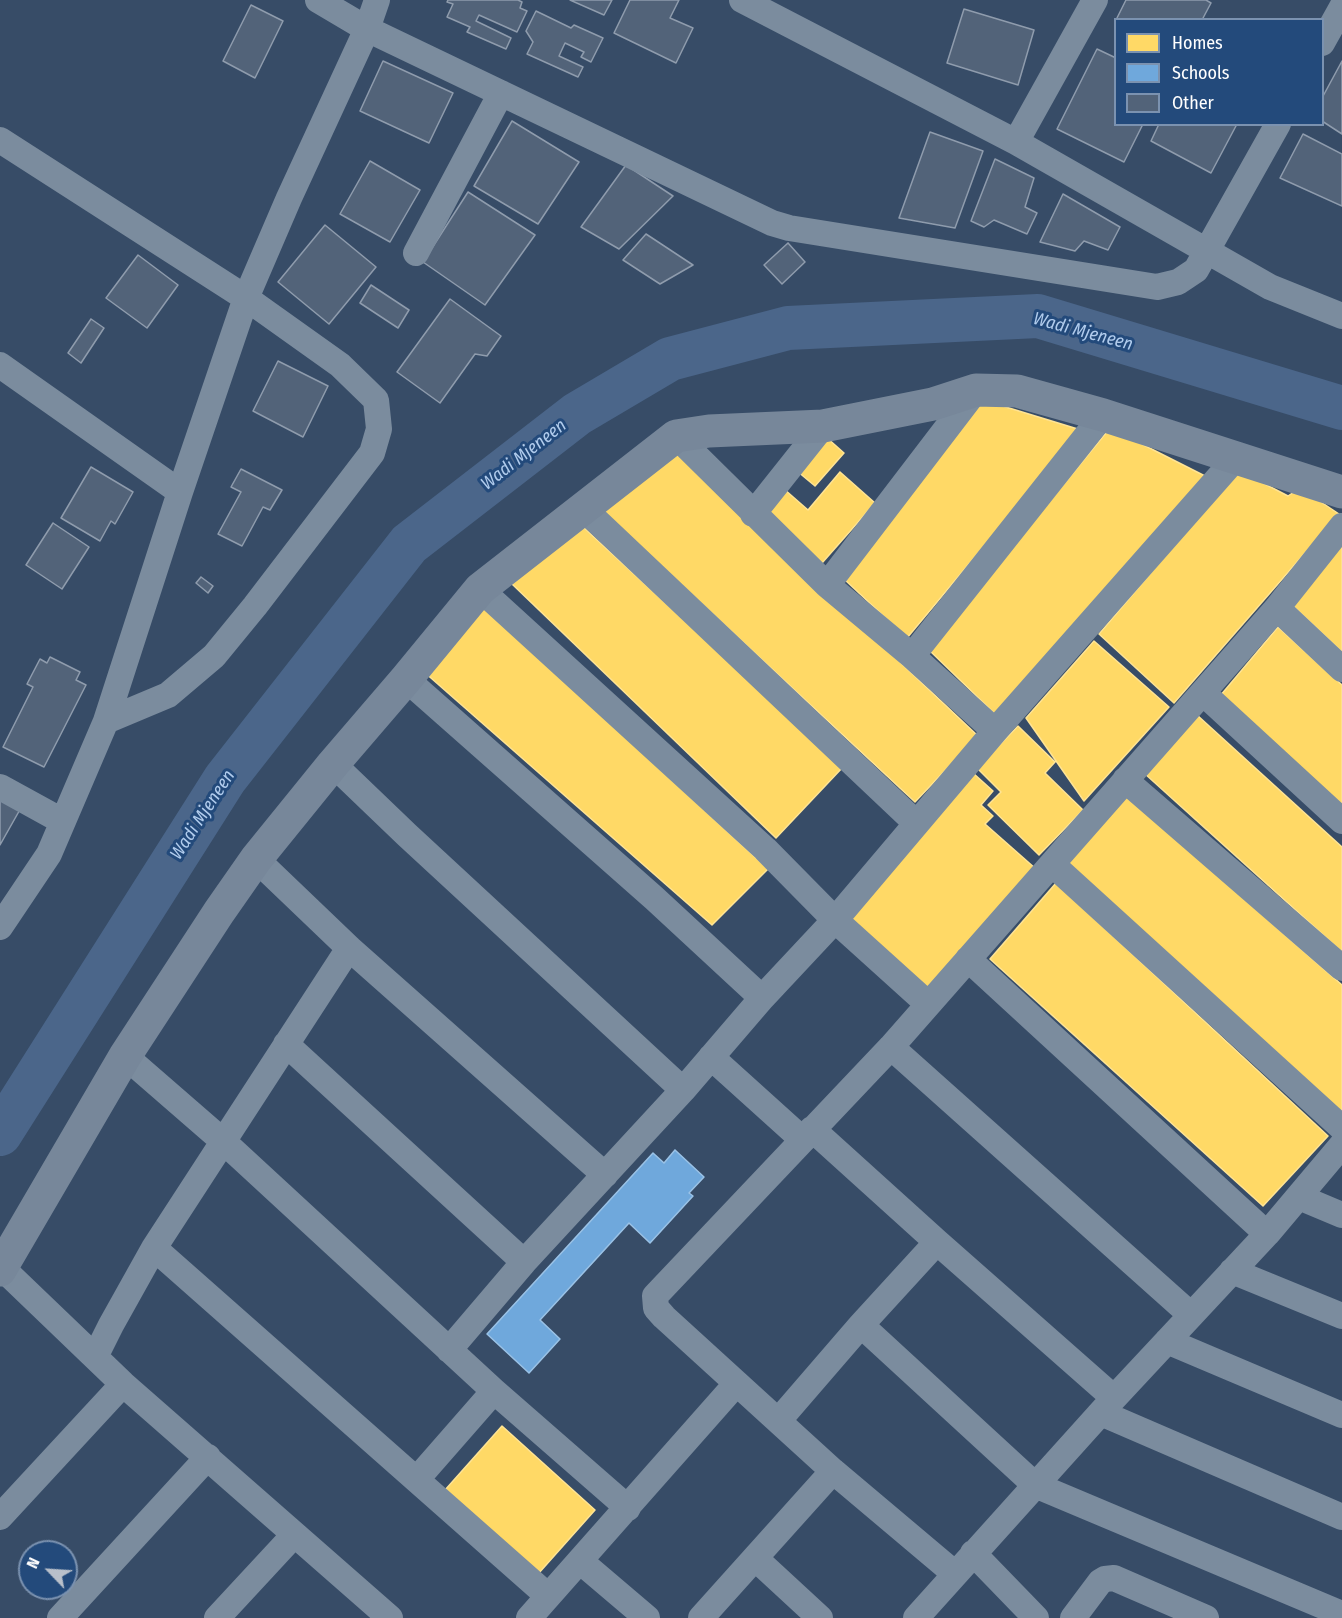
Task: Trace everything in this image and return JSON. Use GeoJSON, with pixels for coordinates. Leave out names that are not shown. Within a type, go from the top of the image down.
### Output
{"type":"FeatureCollection","features":[{"type":"Feature","properties":{"kind":"street"},"geometry":{"type":"LineString","coordinates":[[318,0],[367,29],[772,223],[789,228],[1157,287],[1178,282],[1196,270],[1277,126]]}},
{"type":"Feature","properties":{"kind":"street"},"geometry":{"type":"LineString","coordinates":[[0,927],[49,854],[106,721],[246,298],[367,29],[377,0]]}},
{"type":"Feature","properties":{"kind":"street"},"geometry":{"type":"LineString","coordinates":[[742,0],[1016,142],[1270,287],[1342,316]]}},
{"type":"Feature","properties":{"kind":"street"},"geometry":{"type":"LineString","coordinates":[[1016,142],[1095,0]]}},
{"type":"Feature","properties":{"kind":"street"},"geometry":{"type":"LineString","coordinates":[[1324,41],[1342,7]]}},
{"type":"Feature","properties":{"kind":"street"},"geometry":{"type":"LineString","coordinates":[[416,253],[501,93]]}},
{"type":"Feature","properties":{"kind":"street"},"geometry":{"type":"LineString","coordinates":[[0,140],[246,298],[340,365],[376,400],[379,429],[372,453],[214,656],[168,695],[106,721]]}},
{"type":"Feature","properties":{"kind":"street"},"geometry":{"type":"LineString","coordinates":[[0,365],[180,492]]}},
{"type":"Feature","properties":{"kind":"street"},"geometry":{"type":"LineString","coordinates":[[827,585],[976,390]]}},
{"type":"Feature","properties":{"kind":"street"},"geometry":{"type":"LineString","coordinates":[[375,1613],[294,1534],[123,1384],[1,1269],[125,1056],[256,859],[480,589],[676,436],[709,431],[823,426],[933,404],[976,390],[1017,391],[1103,415],[1342,492]]}},
{"type":"Feature","properties":{"kind":"street"},"geometry":{"type":"LineString","coordinates":[[912,656],[1103,415]]}},
{"type":"Feature","properties":{"kind":"street"},"geometry":{"type":"LineString","coordinates":[[753,514],[823,426]]}},
{"type":"Feature","properties":{"kind":"street"},"geometry":{"type":"LineString","coordinates":[[676,436],[827,585],[912,656],[995,731]]}},
{"type":"Feature","properties":{"kind":"street"},"geometry":{"type":"LineString","coordinates":[[449,1350],[524,1262],[683,1090],[762,998],[834,920],[995,731],[1235,459]]}},
{"type":"Feature","properties":{"kind":"street"},"geometry":{"type":"LineString","coordinates":[[584,509],[916,823]]}},
{"type":"Feature","properties":{"kind":"street"},"geometry":{"type":"LineString","coordinates":[[954,1573],[833,1471],[779,1420],[736,1384],[664,1317],[656,1308],[655,1296],[891,1047],[1277,608],[1342,526]]}},
{"type":"Feature","properties":{"kind":"street"},"geometry":{"type":"LineString","coordinates":[[480,589],[765,849],[834,920],[928,1004]]}},
{"type":"Feature","properties":{"kind":"street"},"geometry":{"type":"LineString","coordinates":[[1277,608],[1342,669]]}},
{"type":"Feature","properties":{"kind":"street"},"geometry":{"type":"LineString","coordinates":[[406,679],[654,898],[762,998]]}},
{"type":"Feature","properties":{"kind":"street"},"geometry":{"type":"LineString","coordinates":[[1203,693],[1342,821]]}},
{"type":"Feature","properties":{"kind":"street"},"geometry":{"type":"LineString","coordinates":[[333,764],[683,1090]]}},
{"type":"Feature","properties":{"kind":"street"},"geometry":{"type":"LineString","coordinates":[[1125,780],[1342,968]]}},
{"type":"Feature","properties":{"kind":"street"},"geometry":{"type":"LineString","coordinates":[[0,788],[62,821]]}},
{"type":"Feature","properties":{"kind":"street"},"geometry":{"type":"LineString","coordinates":[[256,859],[349,948],[605,1175]]}},
{"type":"Feature","properties":{"kind":"street"},"geometry":{"type":"LineString","coordinates":[[1052,864],[1342,1128]]}},
{"type":"Feature","properties":{"kind":"street"},"geometry":{"type":"LineString","coordinates":[[95,1357],[154,1248],[349,948]]}},
{"type":"Feature","properties":{"kind":"street"},"geometry":{"type":"LineString","coordinates":[[968,959],[1267,1234]]}},
{"type":"Feature","properties":{"kind":"street"},"geometry":{"type":"LineString","coordinates":[[286,1044],[524,1262]]}},
{"type":"Feature","properties":{"kind":"street"},"geometry":{"type":"LineString","coordinates":[[891,1047],[1191,1315]]}},
{"type":"Feature","properties":{"kind":"street"},"geometry":{"type":"LineString","coordinates":[[125,1056],[224,1142],[494,1392],[628,1508]]}},
{"type":"Feature","properties":{"kind":"street"},"geometry":{"type":"LineString","coordinates":[[711,1058],[937,1242],[1108,1405],[1342,1517]]}},
{"type":"Feature","properties":{"kind":"street"},"geometry":{"type":"LineString","coordinates":[[916,1618],[954,1573],[1267,1234],[1342,1145]]}},
{"type":"Feature","properties":{"kind":"street"},"geometry":{"type":"LineString","coordinates":[[1299,1197],[1342,1215]]}},
{"type":"Feature","properties":{"kind":"street"},"geometry":{"type":"LineString","coordinates":[[779,1420],[861,1324],[937,1242]]}},
{"type":"Feature","properties":{"kind":"street"},"geometry":{"type":"LineString","coordinates":[[154,1248],[548,1596]]}},
{"type":"Feature","properties":{"kind":"street"},"geometry":{"type":"LineString","coordinates":[[1232,1271],[1342,1316]]}},
{"type":"Feature","properties":{"kind":"street"},"geometry":{"type":"LineString","coordinates":[[861,1324],[1035,1485],[1342,1614]]}},
{"type":"Feature","properties":{"kind":"street"},"geometry":{"type":"LineString","coordinates":[[1167,1341],[1342,1415]]}},
{"type":"Feature","properties":{"kind":"street"},"geometry":{"type":"LineString","coordinates":[[0,1517],[123,1384]]}},
{"type":"Feature","properties":{"kind":"street"},"geometry":{"type":"LineString","coordinates":[[529,1618],[736,1384]]}},
{"type":"Feature","properties":{"kind":"street"},"geometry":{"type":"LineString","coordinates":[[417,1479],[494,1392]]}},
{"type":"Feature","properties":{"kind":"street"},"geometry":{"type":"LineString","coordinates":[[60,1618],[208,1457]]}},
{"type":"Feature","properties":{"kind":"street"},"geometry":{"type":"LineString","coordinates":[[701,1618],[833,1471]]}},
{"type":"Feature","properties":{"kind":"street"},"geometry":{"type":"LineString","coordinates":[[217,1618],[294,1534]]}},
{"type":"Feature","properties":{"kind":"street"},"geometry":{"type":"LineString","coordinates":[[973,1553],[1036,1618]]}},
{"type":"Feature","properties":{"kind":"street"},"geometry":{"type":"LineString","coordinates":[[755,1558],[820,1618]]}},
{"type":"Feature","properties":{"kind":"street"},"geometry":{"type":"LineString","coordinates":[[580,1560],[647,1618]]}},
{"type":"Feature","properties":{"kind":"street"},"geometry":{"type":"LineString","coordinates":[[1072,1618],[1100,1582],[1114,1578],[1206,1618]]}},
{"type":"Feature","properties":{"kind":"building: Homes"},"geometry":{"type":"Polygon","coordinates":[[[983,400],[1081,430],[907,638],[844,579],[983,400]]]}},
{"type":"Feature","properties":{"kind":"building: Homes"},"geometry":{"type":"Polygon","coordinates":[[[1110,428],[1205,476],[995,714],[928,649],[1110,428]]]}},
{"type":"Feature","properties":{"kind":"building: Homes"},"geometry":{"type":"Polygon","coordinates":[[[826,437],[844,453],[815,486],[797,471],[826,437]]]}},
{"type":"Feature","properties":{"kind":"building: Homes"},"geometry":{"type":"Polygon","coordinates":[[[674,448],[978,736],[915,802],[601,510],[674,448]]]}},
{"type":"Feature","properties":{"kind":"building: Homes"},"geometry":{"type":"Polygon","coordinates":[[[1238,470],[1288,496],[1300,488],[1339,514],[1174,703],[1099,634],[1238,470]]]}},
{"type":"Feature","properties":{"kind":"building: Homes"},"geometry":{"type":"Polygon","coordinates":[[[840,472],[875,503],[822,563],[763,512],[784,489],[808,510],[840,472]]]}},
{"type":"Feature","properties":{"kind":"building: Homes"},"geometry":{"type":"Polygon","coordinates":[[[581,525],[843,767],[776,838],[512,584],[581,525]]]}},
{"type":"Feature","properties":{"kind":"building: Homes"},"geometry":{"type":"Polygon","coordinates":[[[1342,540],[1342,652],[1291,604],[1342,540]]]}},
{"type":"Feature","properties":{"kind":"building: Homes"},"geometry":{"type":"Polygon","coordinates":[[[482,604],[768,869],[712,925],[423,671],[482,604]]]}},
{"type":"Feature","properties":{"kind":"building: Homes"},"geometry":{"type":"Polygon","coordinates":[[[1278,627],[1342,685],[1342,808],[1220,696],[1278,627]]]}},
{"type":"Feature","properties":{"kind":"building: Homes"},"geometry":{"type":"Polygon","coordinates":[[[1094,641],[1169,707],[1084,801],[1026,718],[1094,641]]]}},
{"type":"Feature","properties":{"kind":"building: Homes"},"geometry":{"type":"Polygon","coordinates":[[[1197,715],[1342,847],[1342,952],[1144,773],[1197,715]]]}},
{"type":"Feature","properties":{"kind":"building: Homes"},"geometry":{"type":"Polygon","coordinates":[[[1018,726],[1055,762],[1045,773],[1083,810],[1039,855],[988,805],[1001,792],[977,768],[1018,726]]]}},
{"type":"Feature","properties":{"kind":"building: Homes"},"geometry":{"type":"Polygon","coordinates":[[[973,773],[993,791],[981,805],[993,816],[985,824],[1036,869],[929,990],[846,916],[973,773]]]}},
{"type":"Feature","properties":{"kind":"building: Homes"},"geometry":{"type":"Polygon","coordinates":[[[1126,795],[1342,985],[1342,1110],[1339,1113],[1065,863],[1126,795]]]}},
{"type":"Feature","properties":{"kind":"building: Homes"},"geometry":{"type":"Polygon","coordinates":[[[1056,883],[1328,1136],[1263,1206],[990,959],[1056,883]]]}},
{"type":"Feature","properties":{"kind":"building: Homes"},"geometry":{"type":"Polygon","coordinates":[[[502,1426],[595,1510],[538,1574],[445,1490],[502,1426]]]}},
{"type":"Feature","properties":{"kind":"building: Schools"},"geometry":{"type":"Polygon","coordinates":[[[675,1150],[704,1177],[689,1193],[693,1196],[650,1243],[629,1223],[540,1320],[560,1339],[529,1373],[487,1334],[653,1153],[664,1163],[675,1150]]]}},
{"type":"Feature","properties":{"kind":"building: Other"},"geometry":{"type":"Polygon","coordinates":[[[448,0],[518,0],[522,2],[520,8],[527,11],[517,32],[479,15],[476,21],[511,38],[506,49],[467,32],[470,27],[447,17],[453,4],[447,2],[448,0]]]}},
{"type":"Feature","properties":{"kind":"building: Other"},"geometry":{"type":"Polygon","coordinates":[[[570,0],[612,0],[604,15],[570,0]]]}},
{"type":"Feature","properties":{"kind":"building: Other"},"geometry":{"type":"Polygon","coordinates":[[[630,0],[679,0],[670,18],[693,28],[676,63],[614,33],[630,0]]]}},
{"type":"Feature","properties":{"kind":"building: Other"},"geometry":{"type":"Polygon","coordinates":[[[1126,0],[1206,0],[1211,3],[1203,18],[1117,18],[1126,0]]]}},
{"type":"Feature","properties":{"kind":"building: Other"},"geometry":{"type":"Polygon","coordinates":[[[251,5],[283,21],[255,78],[223,61],[251,5]]]}},
{"type":"Feature","properties":{"kind":"building: Other"},"geometry":{"type":"Polygon","coordinates":[[[964,9],[1034,30],[1018,85],[947,63],[964,9]]]}},
{"type":"Feature","properties":{"kind":"building: Other"},"geometry":{"type":"Polygon","coordinates":[[[536,11],[571,28],[574,25],[603,38],[591,62],[581,57],[584,52],[565,43],[559,56],[583,67],[578,77],[527,54],[533,42],[526,31],[536,11]]]}},
{"type":"Feature","properties":{"kind":"building: Other"},"geometry":{"type":"Polygon","coordinates":[[[1097,49],[1114,57],[1114,126],[1142,126],[1124,162],[1057,129],[1097,49]]]}},
{"type":"Feature","properties":{"kind":"building: Other"},"geometry":{"type":"Polygon","coordinates":[[[383,61],[453,93],[429,143],[360,111],[383,61]]]}},
{"type":"Feature","properties":{"kind":"building: Other"},"geometry":{"type":"Polygon","coordinates":[[[1342,61],[1342,134],[1324,122],[1324,94],[1342,61]]]}},
{"type":"Feature","properties":{"kind":"building: Other"},"geometry":{"type":"Polygon","coordinates":[[[512,121],[579,162],[538,224],[474,186],[512,121]]]}},
{"type":"Feature","properties":{"kind":"building: Other"},"geometry":{"type":"Polygon","coordinates":[[[1158,126],[1236,126],[1211,173],[1151,141],[1158,126]]]}},
{"type":"Feature","properties":{"kind":"building: Other"},"geometry":{"type":"Polygon","coordinates":[[[930,132],[983,151],[955,228],[899,218],[930,132]]]}},
{"type":"Feature","properties":{"kind":"building: Other"},"geometry":{"type":"Polygon","coordinates":[[[1303,134],[1342,154],[1342,206],[1280,178],[1303,134]]]}},
{"type":"Feature","properties":{"kind":"building: Other"},"geometry":{"type":"Polygon","coordinates":[[[995,159],[1034,178],[1025,207],[1037,213],[1027,234],[994,220],[984,227],[971,221],[995,159]]]}},
{"type":"Feature","properties":{"kind":"building: Other"},"geometry":{"type":"Polygon","coordinates":[[[370,161],[420,190],[390,242],[340,214],[370,161]]]}},
{"type":"Feature","properties":{"kind":"building: Other"},"geometry":{"type":"Polygon","coordinates":[[[626,165],[673,196],[619,249],[581,227],[626,165]]]}},
{"type":"Feature","properties":{"kind":"building: Other"},"geometry":{"type":"Polygon","coordinates":[[[468,192],[535,235],[485,305],[423,262],[468,192]]]}},
{"type":"Feature","properties":{"kind":"building: Other"},"geometry":{"type":"Polygon","coordinates":[[[1063,194],[1120,227],[1108,250],[1084,241],[1075,251],[1040,242],[1063,194]]]}},
{"type":"Feature","properties":{"kind":"building: Other"},"geometry":{"type":"Polygon","coordinates":[[[325,225],[376,267],[329,324],[278,282],[325,225]]]}},
{"type":"Feature","properties":{"kind":"building: Other"},"geometry":{"type":"Polygon","coordinates":[[[646,234],[693,265],[660,284],[623,260],[646,234]]]}},
{"type":"Feature","properties":{"kind":"building: Other"},"geometry":{"type":"Polygon","coordinates":[[[788,243],[805,262],[782,284],[764,265],[788,243]]]}},
{"type":"Feature","properties":{"kind":"building: Other"},"geometry":{"type":"Polygon","coordinates":[[[138,255],[178,285],[147,328],[106,298],[138,255]]]}},
{"type":"Feature","properties":{"kind":"building: Other"},"geometry":{"type":"Polygon","coordinates":[[[371,285],[409,310],[398,328],[360,303],[371,285]]]}},
{"type":"Feature","properties":{"kind":"building: Other"},"geometry":{"type":"Polygon","coordinates":[[[450,299],[501,336],[487,356],[475,354],[440,403],[397,372],[450,299]]]}},
{"type":"Feature","properties":{"kind":"building: Other"},"geometry":{"type":"Polygon","coordinates":[[[91,319],[104,328],[81,363],[68,353],[91,319]]]}},
{"type":"Feature","properties":{"kind":"building: Other"},"geometry":{"type":"Polygon","coordinates":[[[278,361],[328,386],[303,437],[253,411],[278,361]]]}},
{"type":"Feature","properties":{"kind":"building: Other"},"geometry":{"type":"Polygon","coordinates":[[[91,467],[133,492],[115,524],[111,521],[100,541],[61,518],[91,467]]]}},
{"type":"Feature","properties":{"kind":"building: Other"},"geometry":{"type":"Polygon","coordinates":[[[241,469],[282,490],[270,510],[263,507],[242,546],[218,534],[241,492],[231,487],[241,469]]]}},
{"type":"Feature","properties":{"kind":"building: Other"},"geometry":{"type":"Polygon","coordinates":[[[53,523],[89,547],[62,589],[26,565],[53,523]]]}},
{"type":"Feature","properties":{"kind":"building: Other"},"geometry":{"type":"Polygon","coordinates":[[[201,577],[213,586],[208,593],[196,583],[201,577]]]}},
{"type":"Feature","properties":{"kind":"building: Other"},"geometry":{"type":"Polygon","coordinates":[[[50,657],[80,672],[76,680],[86,685],[44,767],[3,747],[33,687],[27,684],[40,659],[47,663],[50,657]]]}},
{"type":"Feature","properties":{"kind":"building: Other"},"geometry":{"type":"Polygon","coordinates":[[[0,793],[22,806],[0,845],[0,793]]]}},
{"type":"Feature","properties":{"kind":"waterway","name":"Wadi Mjeneen"},"geometry":{"type":"LineString","coordinates":[[0,1134],[225,779],[409,544],[577,414],[670,359],[788,328],[1038,316],[1342,408]]}}]}
